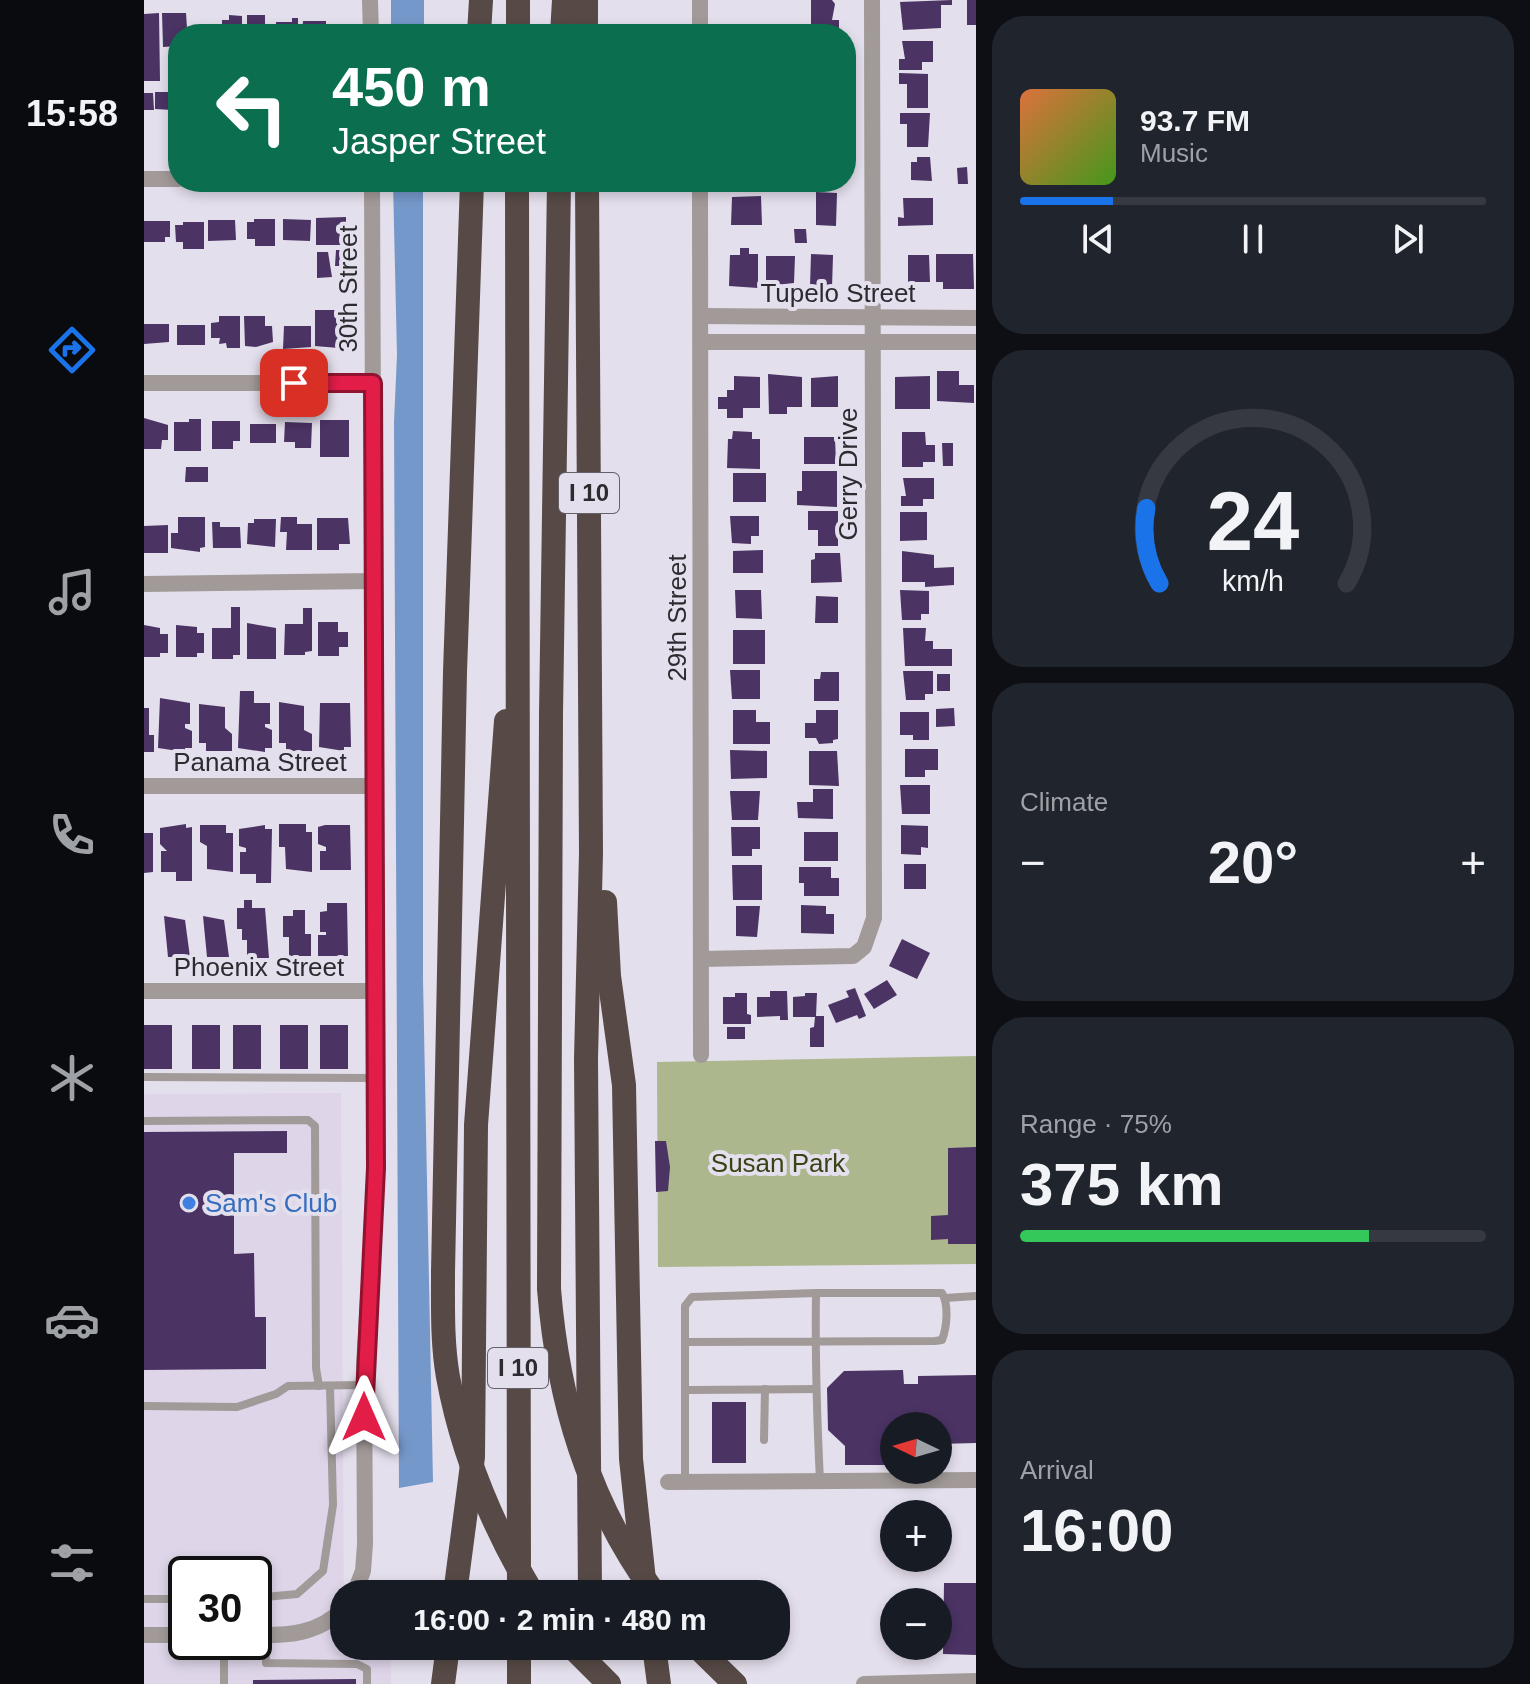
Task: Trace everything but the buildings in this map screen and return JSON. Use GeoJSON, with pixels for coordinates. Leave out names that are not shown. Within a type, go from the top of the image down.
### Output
{"type":"FeatureCollection","features":[{"type":"Feature","properties":{"kind":"highway"},"geometry":{"type":"LineString","coordinates":[[480,24],[481,0]]}},
{"type":"Feature","properties":{"kind":"highway"},"geometry":{"type":"LineString","coordinates":[[518,0],[518,24]]}},
{"type":"Feature","properties":{"kind":"highway"},"geometry":{"type":"LineString","coordinates":[[563,24],[564,0]]}},
{"type":"Feature","properties":{"kind":"highway"},"geometry":{"type":"LineString","coordinates":[[586,0],[586,24]]}},
{"type":"Feature","properties":{"kind":"highway"},"geometry":{"type":"LineString","coordinates":[[472,192],[455,672],[444,1334],[448,1377],[478,1482],[503,1542],[525,1580]]}},
{"type":"Feature","properties":{"kind":"highway","name":"I 10"},"geometry":{"type":"LineString","coordinates":[[517,192],[519,1580]]}},
{"type":"Feature","properties":{"kind":"highway"},"geometry":{"type":"LineString","coordinates":[[559,192],[551,714],[549,1289],[554,1349],[578,1450],[598,1501],[646,1580]]}},
{"type":"Feature","properties":{"kind":"highway","name":"I 10"},"geometry":{"type":"LineString","coordinates":[[587,192],[591,853],[586,1059],[590,1580]]}},
{"type":"Feature","properties":{"kind":"highway"},"geometry":{"type":"LineString","coordinates":[[457,1580],[473,1457],[476,1125],[501,761],[517,640]]}},
{"type":"Feature","properties":{"kind":"highway"},"geometry":{"type":"LineString","coordinates":[[591,853],[604,881],[609,976],[624,1085],[631,1459],[644,1580]]}},
{"type":"Feature","properties":{"kind":"highway"},"geometry":{"type":"LineString","coordinates":[[443,1684],[446,1660]]}},
{"type":"Feature","properties":{"kind":"highway"},"geometry":{"type":"LineString","coordinates":[[519,1660],[519,1684]]}},
{"type":"Feature","properties":{"kind":"highway"},"geometry":{"type":"LineString","coordinates":[[585,1660],[609,1684]]}},
{"type":"Feature","properties":{"kind":"highway"},"geometry":{"type":"LineString","coordinates":[[590,1660],[590,1684]]}},
{"type":"Feature","properties":{"kind":"highway"},"geometry":{"type":"LineString","coordinates":[[656,1660],[659,1684]]}},
{"type":"Feature","properties":{"kind":"highway"},"geometry":{"type":"LineString","coordinates":[[710,1660],[735,1684]]}},
{"type":"Feature","properties":{"kind":"street"},"geometry":{"type":"LineString","coordinates":[[370,0],[371,24]]}},
{"type":"Feature","properties":{"kind":"street"},"geometry":{"type":"LineString","coordinates":[[700,0],[700,24]]}},
{"type":"Feature","properties":{"kind":"street","name":"Gerry Drive"},"geometry":{"type":"LineString","coordinates":[[701,959],[837,959],[853,956],[864,947],[874,918],[872,0]]}},
{"type":"Feature","properties":{"kind":"street"},"geometry":{"type":"LineString","coordinates":[[144,179],[168,179]]}},
{"type":"Feature","properties":{"kind":"street","name":"30th Street"},"geometry":{"type":"LineString","coordinates":[[358,1580],[364,1557],[364,1385],[376,1168],[372,192]]}},
{"type":"Feature","properties":{"kind":"street","name":"29th Street"},"geometry":{"type":"LineString","coordinates":[[700,192],[701,1055]]}},
{"type":"Feature","properties":{"kind":"street","name":"Tupelo Street"},"geometry":{"type":"LineString","coordinates":[[701,316],[976,318]]}},
{"type":"Feature","properties":{"kind":"street","name":"Tupelo Street"},"geometry":{"type":"LineString","coordinates":[[701,342],[976,342]]}},
{"type":"Feature","properties":{"kind":"street"},"geometry":{"type":"LineString","coordinates":[[144,383],[373,383]]}},
{"type":"Feature","properties":{"kind":"street"},"geometry":{"type":"LineString","coordinates":[[144,584],[374,581]]}},
{"type":"Feature","properties":{"kind":"street","name":"Panama Street"},"geometry":{"type":"LineString","coordinates":[[144,786],[376,786]]}},
{"type":"Feature","properties":{"kind":"street","name":"Phoenix Street"},"geometry":{"type":"LineString","coordinates":[[144,991],[375,991]]}},
{"type":"Feature","properties":{"kind":"street"},"geometry":{"type":"LineString","coordinates":[[676,1482],[976,1480]]}},
{"type":"Feature","properties":{"kind":"street"},"geometry":{"type":"LineString","coordinates":[[272,1634],[308,1632],[330,1621]]}},
{"type":"Feature","properties":{"kind":"street"},"geometry":{"type":"LineString","coordinates":[[144,1635],[168,1635]]}},
{"type":"Feature","properties":{"kind":"street"},"geometry":{"type":"LineString","coordinates":[[864,1684],[976,1681]]}},
{"type":"Feature","properties":{"kind":"lane"},"geometry":{"type":"LineString","coordinates":[[144,1077],[375,1078]]}},
{"type":"Feature","properties":{"kind":"lane"},"geometry":{"type":"LineString","coordinates":[[144,1121],[308,1120],[315,1126],[316,1368],[319,1386]]}},
{"type":"Feature","properties":{"kind":"lane"},"geometry":{"type":"LineString","coordinates":[[676,1482],[685,1390],[685,1306],[692,1297],[935,1291],[945,1298],[976,1296]]}},
{"type":"Feature","properties":{"kind":"lane"},"geometry":{"type":"LineString","coordinates":[[816,1293],[820,1481]]}},
{"type":"Feature","properties":{"kind":"lane"},"geometry":{"type":"LineString","coordinates":[[685,1342],[942,1340],[946,1331],[945,1298]]}},
{"type":"Feature","properties":{"kind":"lane"},"geometry":{"type":"LineString","coordinates":[[144,1406],[237,1407],[276,1394],[288,1386],[364,1385]]}},
{"type":"Feature","properties":{"kind":"lane"},"geometry":{"type":"LineString","coordinates":[[272,1596],[297,1594],[323,1571],[333,1505],[330,1386]]}},
{"type":"Feature","properties":{"kind":"lane"},"geometry":{"type":"LineString","coordinates":[[764,1440],[765,1389]]}},
{"type":"Feature","properties":{"kind":"lane"},"geometry":{"type":"LineString","coordinates":[[685,1390],[816,1389]]}},
{"type":"Feature","properties":{"kind":"lane"},"geometry":{"type":"LineString","coordinates":[[144,1599],[168,1599]]}},
{"type":"Feature","properties":{"kind":"lane"},"geometry":{"type":"LineString","coordinates":[[224,1660],[224,1684]]}},
{"type":"Feature","properties":{"kind":"lane"},"geometry":{"type":"LineString","coordinates":[[265,1660],[266,1663],[357,1664],[367,1669],[367,1684]]}},
{"type":"Feature","properties":{"kind":"shaded area"},"geometry":{"type":"Polygon","coordinates":[[[341,1093],[344,1580],[330,1580],[330,1660],[390,1660],[391,1684],[144,1684],[144,1094],[341,1093]]]}},
{"type":"Feature","properties":{"kind":"green space","name":"Susan Park"},"geometry":{"type":"Polygon","coordinates":[[[976,1056],[976,1264],[658,1267],[657,1062],[976,1056]]]}},
{"type":"Feature","properties":{"kind":"water"},"geometry":{"type":"Polygon","coordinates":[[[391,0],[424,0],[424,24],[391,24],[391,0]]]}},
{"type":"Feature","properties":{"kind":"water"},"geometry":{"type":"Polygon","coordinates":[[[393,192],[423,192],[423,979],[433,1482],[399,1488],[394,422],[397,355],[393,192]]]}},
{"type":"Feature","properties":{"kind":"place","name":"Sam's Club"},"geometry":{"type":"Point","coordinates":[189,1203]}},
{"type":"Feature","properties":{"kind":"route"},"geometry":{"type":"LineString","coordinates":[[294,383],[373,383],[376,1168],[364,1365],[364,1417]]}}]}
